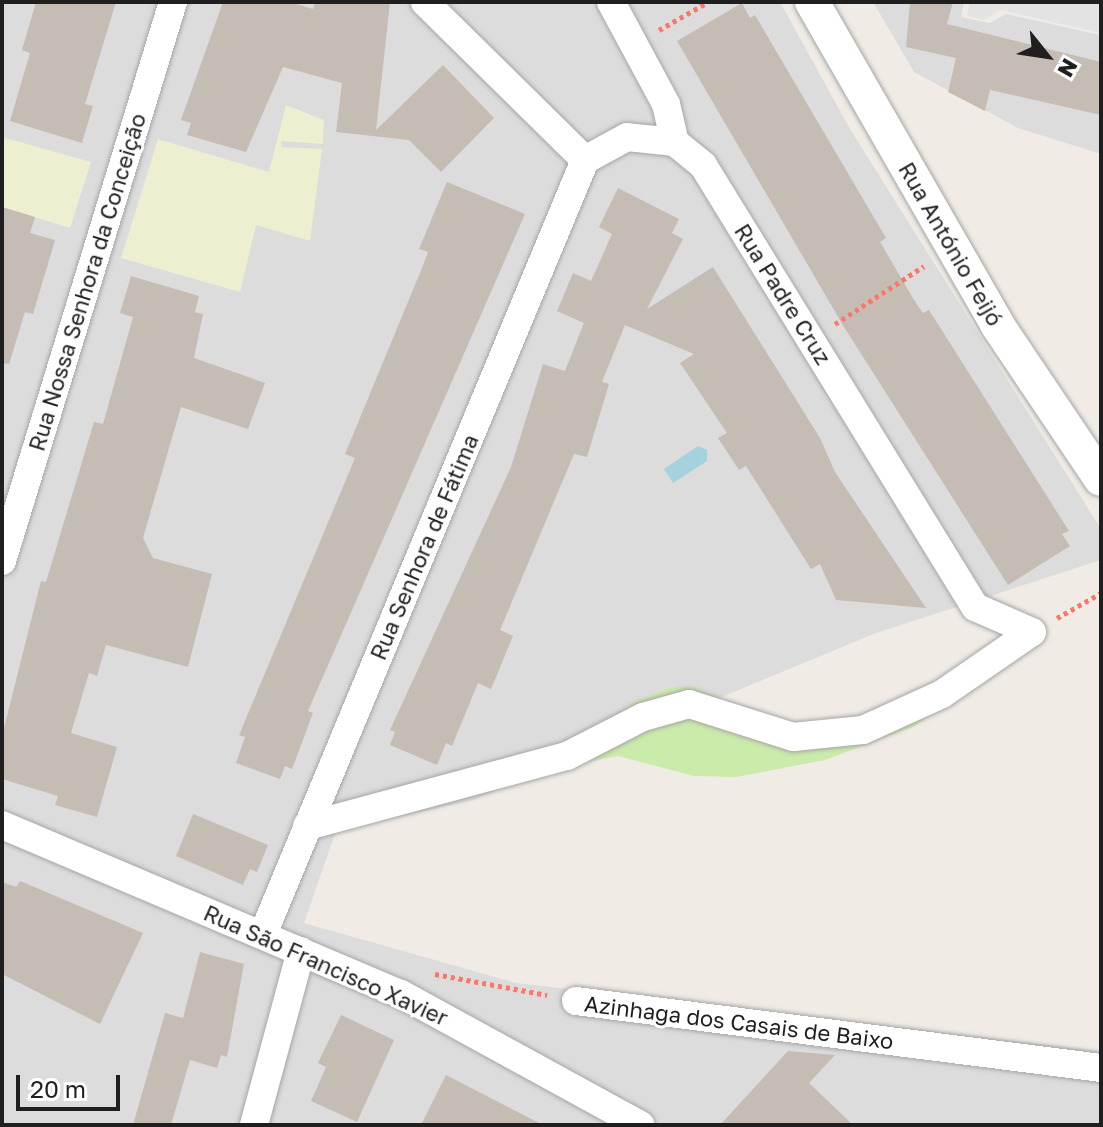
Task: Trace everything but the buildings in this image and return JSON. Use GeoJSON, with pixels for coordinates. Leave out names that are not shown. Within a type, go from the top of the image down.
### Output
{"type":"FeatureCollection","features":[{"type":"Feature","properties":{"kind":"street","name":"Rua Nossa Senhora da Conceição"},"geometry":{"type":"LineString","coordinates":[[2,561],[173,2]]}},
{"type":"Feature","properties":{"kind":"street"},"geometry":{"type":"LineString","coordinates":[[425,2],[585,160],[627,137],[675,142],[666,104],[611,2]]}},
{"type":"Feature","properties":{"kind":"street","name":"Rua António Feijó"},"geometry":{"type":"LineString","coordinates":[[812,2],[952,247],[1101,479]]}},
{"type":"Feature","properties":{"kind":"street","name":"Rua Padre Cruz"},"geometry":{"type":"LineString","coordinates":[[675,142],[703,165],[975,607],[1032,632]]}},
{"type":"Feature","properties":{"kind":"street","name":"Rua Senhora de Fátima"},"geometry":{"type":"LineString","coordinates":[[263,934],[585,160]]}},
{"type":"Feature","properties":{"kind":"street"},"geometry":{"type":"LineString","coordinates":[[307,826],[567,756],[643,717],[689,704],[793,737],[863,730],[954,687],[1032,632]]}},
{"type":"Feature","properties":{"kind":"street","name":"Rua São Francisco Xavier"},"geometry":{"type":"LineString","coordinates":[[2,825],[383,986],[640,1125]]}},
{"type":"Feature","properties":{"kind":"street"},"geometry":{"type":"LineString","coordinates":[[254,1125],[301,951]]}},
{"type":"Feature","properties":{"kind":"street","name":"Azinhaga dos Casais de Baixo"},"geometry":{"type":"LineString","coordinates":[[576,1001],[1101,1068]]}},
{"type":"Feature","properties":{"kind":"path"},"geometry":{"type":"LineString","coordinates":[[634,44],[708,2]]}},
{"type":"Feature","properties":{"kind":"path"},"geometry":{"type":"LineString","coordinates":[[811,340],[952,247]]}},
{"type":"Feature","properties":{"kind":"path"},"geometry":{"type":"LineString","coordinates":[[1032,632],[1101,593]]}},
{"type":"Feature","properties":{"kind":"path","name":"Azinhaga dos Casais de Baixo"},"geometry":{"type":"LineString","coordinates":[[383,986],[409,971],[576,1001]]}},
{"type":"Feature","properties":{"kind":"shaded area"},"geometry":{"type":"Polygon","coordinates":[[[2,2],[780,2],[850,129],[1101,529],[1101,560],[876,633],[474,800],[336,831],[304,923],[516,983],[1101,1051],[1101,1125],[2,1125],[2,2]]]}},
{"type":"Feature","properties":{"kind":"shaded area"},"geometry":{"type":"Polygon","coordinates":[[[873,2],[964,2],[961,17],[990,23],[1006,14],[1101,35],[1101,154],[1018,128],[914,72],[873,2]]]}},
{"type":"Feature","properties":{"kind":"shaded area"},"geometry":{"type":"Polygon","coordinates":[[[970,2],[1101,2],[1101,33],[1000,10],[984,20],[967,16],[970,2]]]}},
{"type":"Feature","properties":{"kind":"green space"},"geometry":{"type":"Polygon","coordinates":[[[286,105],[324,120],[323,144],[282,141],[281,147],[322,149],[310,241],[256,225],[240,292],[121,258],[158,139],[269,172],[286,105]]]}},
{"type":"Feature","properties":{"kind":"green space"},"geometry":{"type":"Polygon","coordinates":[[[2,137],[91,162],[70,228],[2,207],[2,137]]]}},
{"type":"Feature","properties":{"kind":"green space"},"geometry":{"type":"Polygon","coordinates":[[[694,686],[778,726],[937,711],[913,727],[825,760],[736,777],[694,776],[618,756],[582,763],[576,741],[632,703],[668,688],[694,686]]]}},
{"type":"Feature","properties":{"kind":"water"},"geometry":{"type":"Polygon","coordinates":[[[698,446],[707,450],[707,461],[673,483],[664,469],[698,446]]]}}]}
